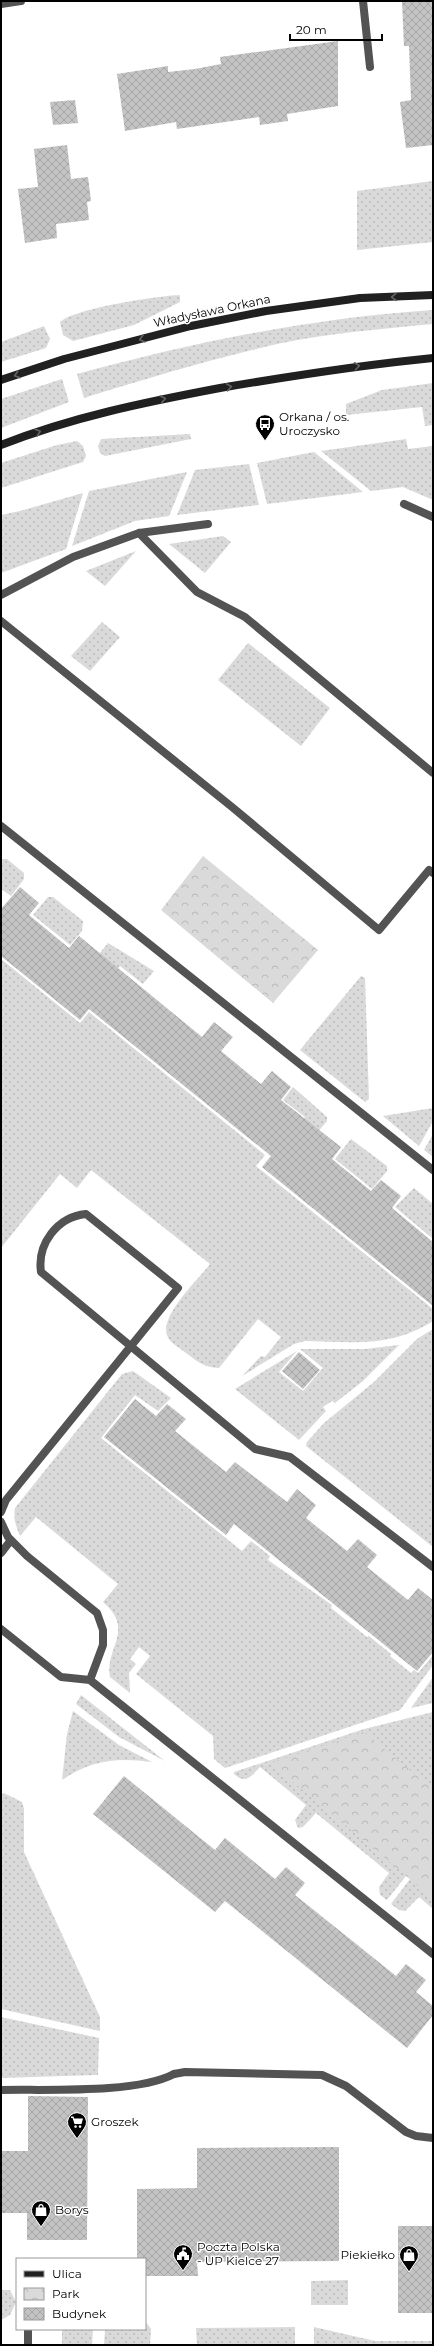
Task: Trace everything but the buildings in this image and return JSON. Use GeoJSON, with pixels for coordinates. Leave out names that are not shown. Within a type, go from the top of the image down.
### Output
{"type":"FeatureCollection","features":[{"type":"Feature","properties":{"kind":"street"},"geometry":{"type":"LineString","coordinates":[[1,4],[21,1]]}},
{"type":"Feature","properties":{"kind":"street"},"geometry":{"type":"LineString","coordinates":[[363,1],[370,67]]}},
{"type":"Feature","properties":{"kind":"street","name":"Władysława Orkana"},"geometry":{"type":"LineString","coordinates":[[1,380],[64,359],[168,332],[266,311],[360,298],[433,295]]}},
{"type":"Feature","properties":{"kind":"street"},"geometry":{"type":"LineString","coordinates":[[1,445],[61,424],[137,404],[320,371],[433,358]]}},
{"type":"Feature","properties":{"kind":"street"},"geometry":{"type":"LineString","coordinates":[[404,504],[433,517]]}},
{"type":"Feature","properties":{"kind":"street"},"geometry":{"type":"LineString","coordinates":[[1,595],[73,558],[139,533],[208,524]]}},
{"type":"Feature","properties":{"kind":"street"},"geometry":{"type":"LineString","coordinates":[[139,533],[197,592],[245,617],[433,773]]}},
{"type":"Feature","properties":{"kind":"street"},"geometry":{"type":"LineString","coordinates":[[1,622],[232,807],[379,930],[429,870],[433,873]]}},
{"type":"Feature","properties":{"kind":"street"},"geometry":{"type":"LineString","coordinates":[[1,826],[433,1170]]}},
{"type":"Feature","properties":{"kind":"street"},"geometry":{"type":"LineString","coordinates":[[1,1512],[3,1498],[131,1346],[178,1288],[86,1214],[75,1215],[61,1223],[44,1244],[39,1259],[41,1272],[131,1346],[255,1449],[290,1456],[433,1568]]}},
{"type":"Feature","properties":{"kind":"street"},"geometry":{"type":"LineString","coordinates":[[1,1522],[11,1540],[96,1613],[103,1630],[103,1646],[90,1680]]}},
{"type":"Feature","properties":{"kind":"street"},"geometry":{"type":"LineString","coordinates":[[1,1553],[11,1540]]}},
{"type":"Feature","properties":{"kind":"street"},"geometry":{"type":"LineString","coordinates":[[1,1629],[61,1677],[90,1680],[433,1954]]}},
{"type":"Feature","properties":{"kind":"street"},"geometry":{"type":"LineString","coordinates":[[1,2090],[106,2088],[148,2084],[174,2074],[185,2072],[322,2075],[346,2086],[406,2132],[416,2136],[433,2138]]}},
{"type":"Feature","properties":{"kind":"street"},"geometry":{"type":"LineString","coordinates":[[28,2330],[28,2345]]}},
{"type":"Feature","properties":{"kind":"green space"},"geometry":{"type":"Polygon","coordinates":[[[433,181],[433,242],[357,250],[357,191],[433,181]]]}},
{"type":"Feature","properties":{"kind":"green space"},"geometry":{"type":"Polygon","coordinates":[[[180,295],[180,302],[134,325],[73,341],[63,335],[60,322],[82,312],[136,300],[180,295]]]}},
{"type":"Feature","properties":{"kind":"green space"},"geometry":{"type":"Polygon","coordinates":[[[433,310],[433,324],[335,334],[277,344],[180,369],[84,398],[77,374],[121,362],[209,342],[298,325],[433,310]]]}},
{"type":"Feature","properties":{"kind":"green space"},"geometry":{"type":"Polygon","coordinates":[[[44,326],[50,339],[46,348],[1,362],[1,342],[44,326]]]}},
{"type":"Feature","properties":{"kind":"green space"},"geometry":{"type":"Polygon","coordinates":[[[62,379],[69,402],[1,428],[1,399],[62,379]]]}},
{"type":"Feature","properties":{"kind":"green space"},"geometry":{"type":"Polygon","coordinates":[[[433,383],[433,425],[425,426],[422,407],[346,415],[346,404],[382,390],[433,383]]]}},
{"type":"Feature","properties":{"kind":"green space"},"geometry":{"type":"Polygon","coordinates":[[[190,434],[191,439],[105,456],[100,453],[98,446],[101,439],[190,434]]]}},
{"type":"Feature","properties":{"kind":"green space"},"geometry":{"type":"Polygon","coordinates":[[[406,439],[408,449],[433,446],[433,500],[403,487],[371,491],[321,451],[406,439]]]}},
{"type":"Feature","properties":{"kind":"green space"},"geometry":{"type":"Polygon","coordinates":[[[77,441],[83,446],[86,456],[83,462],[1,488],[1,463],[57,445],[77,441]]]}},
{"type":"Feature","properties":{"kind":"green space"},"geometry":{"type":"Polygon","coordinates":[[[314,452],[363,492],[267,504],[257,463],[314,452]]]}},
{"type":"Feature","properties":{"kind":"green space"},"geometry":{"type":"Polygon","coordinates":[[[249,464],[259,505],[177,515],[195,470],[249,464]]]}},
{"type":"Feature","properties":{"kind":"green space"},"geometry":{"type":"Polygon","coordinates":[[[187,472],[169,516],[135,521],[72,546],[89,491],[187,472]]]}},
{"type":"Feature","properties":{"kind":"green space"},"geometry":{"type":"Polygon","coordinates":[[[83,493],[66,549],[1,573],[1,515],[83,493]]]}},
{"type":"Feature","properties":{"kind":"green space"},"geometry":{"type":"Polygon","coordinates":[[[223,536],[231,542],[205,573],[169,544],[223,536]]]}},
{"type":"Feature","properties":{"kind":"green space"},"geometry":{"type":"Polygon","coordinates":[[[136,551],[105,586],[86,571],[136,551]]]}},
{"type":"Feature","properties":{"kind":"green space"},"geometry":{"type":"Polygon","coordinates":[[[102,622],[120,637],[90,671],[71,656],[102,622]]]}},
{"type":"Feature","properties":{"kind":"green space"},"geometry":{"type":"Polygon","coordinates":[[[248,643],[330,708],[301,746],[218,680],[248,643]]]}},
{"type":"Feature","properties":{"kind":"green space"},"geometry":{"type":"Polygon","coordinates":[[[203,856],[318,950],[273,1003],[161,910],[203,856]]]}},
{"type":"Feature","properties":{"kind":"green space"},"geometry":{"type":"Polygon","coordinates":[[[1,859],[7,859],[24,873],[24,879],[11,896],[1,889],[1,859]]]}},
{"type":"Feature","properties":{"kind":"green space"},"geometry":{"type":"Polygon","coordinates":[[[48,897],[53,897],[83,921],[82,931],[70,945],[33,915],[48,897]]]}},
{"type":"Feature","properties":{"kind":"green space"},"geometry":{"type":"Polygon","coordinates":[[[108,943],[154,971],[143,984],[120,966],[110,979],[91,964],[108,943]]]}},
{"type":"Feature","properties":{"kind":"green space"},"geometry":{"type":"Polygon","coordinates":[[[1,959],[80,1023],[89,1012],[265,1155],[256,1166],[433,1309],[433,1321],[402,1336],[371,1342],[305,1341],[294,1344],[242,1376],[261,1356],[265,1357],[281,1337],[258,1319],[219,1368],[204,1365],[171,1342],[167,1335],[166,1327],[174,1308],[210,1264],[91,1170],[77,1188],[60,1174],[1,1248],[1,959]]]}},
{"type":"Feature","properties":{"kind":"green space"},"geometry":{"type":"Polygon","coordinates":[[[361,976],[365,978],[369,1099],[365,1102],[300,1050],[361,976]]]}},
{"type":"Feature","properties":{"kind":"green space"},"geometry":{"type":"Polygon","coordinates":[[[293,1087],[327,1117],[327,1121],[311,1140],[296,1128],[305,1117],[283,1100],[293,1087]]]}},
{"type":"Feature","properties":{"kind":"green space"},"geometry":{"type":"Polygon","coordinates":[[[433,1108],[433,1121],[419,1146],[383,1116],[433,1108]]]}},
{"type":"Feature","properties":{"kind":"green space"},"geometry":{"type":"Polygon","coordinates":[[[433,1134],[433,1157],[424,1150],[433,1134]]]}},
{"type":"Feature","properties":{"kind":"green space"},"geometry":{"type":"Polygon","coordinates":[[[351,1139],[387,1166],[387,1171],[372,1189],[335,1159],[351,1139]]]}},
{"type":"Feature","properties":{"kind":"green space"},"geometry":{"type":"Polygon","coordinates":[[[414,1188],[433,1204],[433,1239],[395,1207],[414,1188]]]}},
{"type":"Feature","properties":{"kind":"green space"},"geometry":{"type":"Polygon","coordinates":[[[433,1329],[433,1547],[306,1446],[307,1442],[324,1423],[374,1382],[417,1339],[433,1329]]]}},
{"type":"Feature","properties":{"kind":"green space"},"geometry":{"type":"Polygon","coordinates":[[[399,1345],[363,1381],[335,1403],[332,1401],[323,1407],[326,1411],[299,1440],[235,1389],[297,1351],[279,1372],[303,1391],[323,1368],[300,1349],[365,1349],[399,1345]]]}},
{"type":"Feature","properties":{"kind":"green space"},"geometry":{"type":"Polygon","coordinates":[[[133,1371],[171,1398],[158,1411],[135,1395],[101,1438],[242,1551],[251,1541],[270,1556],[268,1560],[332,1605],[331,1608],[367,1637],[369,1636],[411,1673],[414,1670],[418,1673],[433,1655],[433,1665],[400,1710],[225,1768],[214,1759],[213,1736],[136,1674],[150,1656],[139,1647],[130,1659],[136,1664],[129,1673],[130,1693],[110,1677],[109,1667],[117,1640],[118,1631],[117,1622],[113,1612],[103,1602],[118,1584],[36,1517],[20,1536],[15,1522],[14,1512],[15,1508],[122,1374],[133,1371]]]}},
{"type":"Feature","properties":{"kind":"green space"},"geometry":{"type":"Polygon","coordinates":[[[433,1677],[433,1703],[411,1708],[433,1677]]]}},
{"type":"Feature","properties":{"kind":"green space"},"geometry":{"type":"Polygon","coordinates":[[[81,1695],[165,1761],[119,1737],[76,1704],[81,1695]]]}},
{"type":"Feature","properties":{"kind":"green space"},"geometry":{"type":"Polygon","coordinates":[[[73,1711],[119,1745],[152,1762],[116,1760],[94,1764],[73,1773],[62,1780],[67,1734],[73,1711]]]}},
{"type":"Feature","properties":{"kind":"green space"},"geometry":{"type":"Polygon","coordinates":[[[433,1712],[433,1909],[419,1897],[405,1911],[399,1910],[391,1904],[410,1879],[406,1876],[387,1900],[380,1895],[379,1887],[389,1873],[316,1813],[303,1827],[298,1828],[295,1820],[306,1805],[260,1767],[251,1776],[245,1779],[242,1779],[234,1774],[234,1772],[364,1729],[433,1712]]]}},
{"type":"Feature","properties":{"kind":"green space"},"geometry":{"type":"Polygon","coordinates":[[[364,1732],[433,1789],[433,1898],[270,1763],[364,1732]]]}},
{"type":"Feature","properties":{"kind":"green space"},"geometry":{"type":"Polygon","coordinates":[[[4,1793],[22,1802],[24,1809],[24,1852],[100,2017],[100,2031],[1,2009],[1,1795],[4,1793]]]}},
{"type":"Feature","properties":{"kind":"green space"},"geometry":{"type":"Polygon","coordinates":[[[1,2017],[99,2038],[98,2075],[1,2078],[1,2017]]]}},
{"type":"Feature","properties":{"kind":"green space"},"geometry":{"type":"Polygon","coordinates":[[[348,2280],[348,2305],[311,2305],[311,2281],[348,2280]]]}},
{"type":"Feature","properties":{"kind":"green space"},"geometry":{"type":"Polygon","coordinates":[[[1,2290],[10,2290],[16,2302],[10,2315],[1,2320],[1,2290]]]}},
{"type":"Feature","properties":{"kind":"green space"},"geometry":{"type":"Polygon","coordinates":[[[146,2322],[151,2329],[150,2345],[104,2345],[105,2330],[146,2330],[146,2322]]]}},
{"type":"Feature","properties":{"kind":"green space"},"geometry":{"type":"Polygon","coordinates":[[[295,2327],[295,2345],[197,2345],[196,2328],[295,2327]]]}},
{"type":"Feature","properties":{"kind":"green space"},"geometry":{"type":"Polygon","coordinates":[[[314,2327],[375,2341],[433,2341],[433,2345],[314,2345],[314,2327]]]}},
{"type":"Feature","properties":{"kind":"green space"},"geometry":{"type":"Polygon","coordinates":[[[62,2330],[93,2330],[92,2345],[62,2345],[62,2330]]]}},
{"type":"Feature","properties":{"kind":"place","name":"Orkana / os. Uroczysko"},"geometry":{"type":"Point","coordinates":[265,441]}},
{"type":"Feature","properties":{"kind":"place","name":"Groszek"},"geometry":{"type":"Point","coordinates":[77,2139]}},
{"type":"Feature","properties":{"kind":"place","name":"Borys"},"geometry":{"type":"Point","coordinates":[41,2227]}},
{"type":"Feature","properties":{"kind":"place","name":"Poczta Polska - UP Kielce 27"},"geometry":{"type":"Point","coordinates":[183,2271]}},
{"type":"Feature","properties":{"kind":"place","name":"Piekiełko"},"geometry":{"type":"Point","coordinates":[409,2272]}}]}
